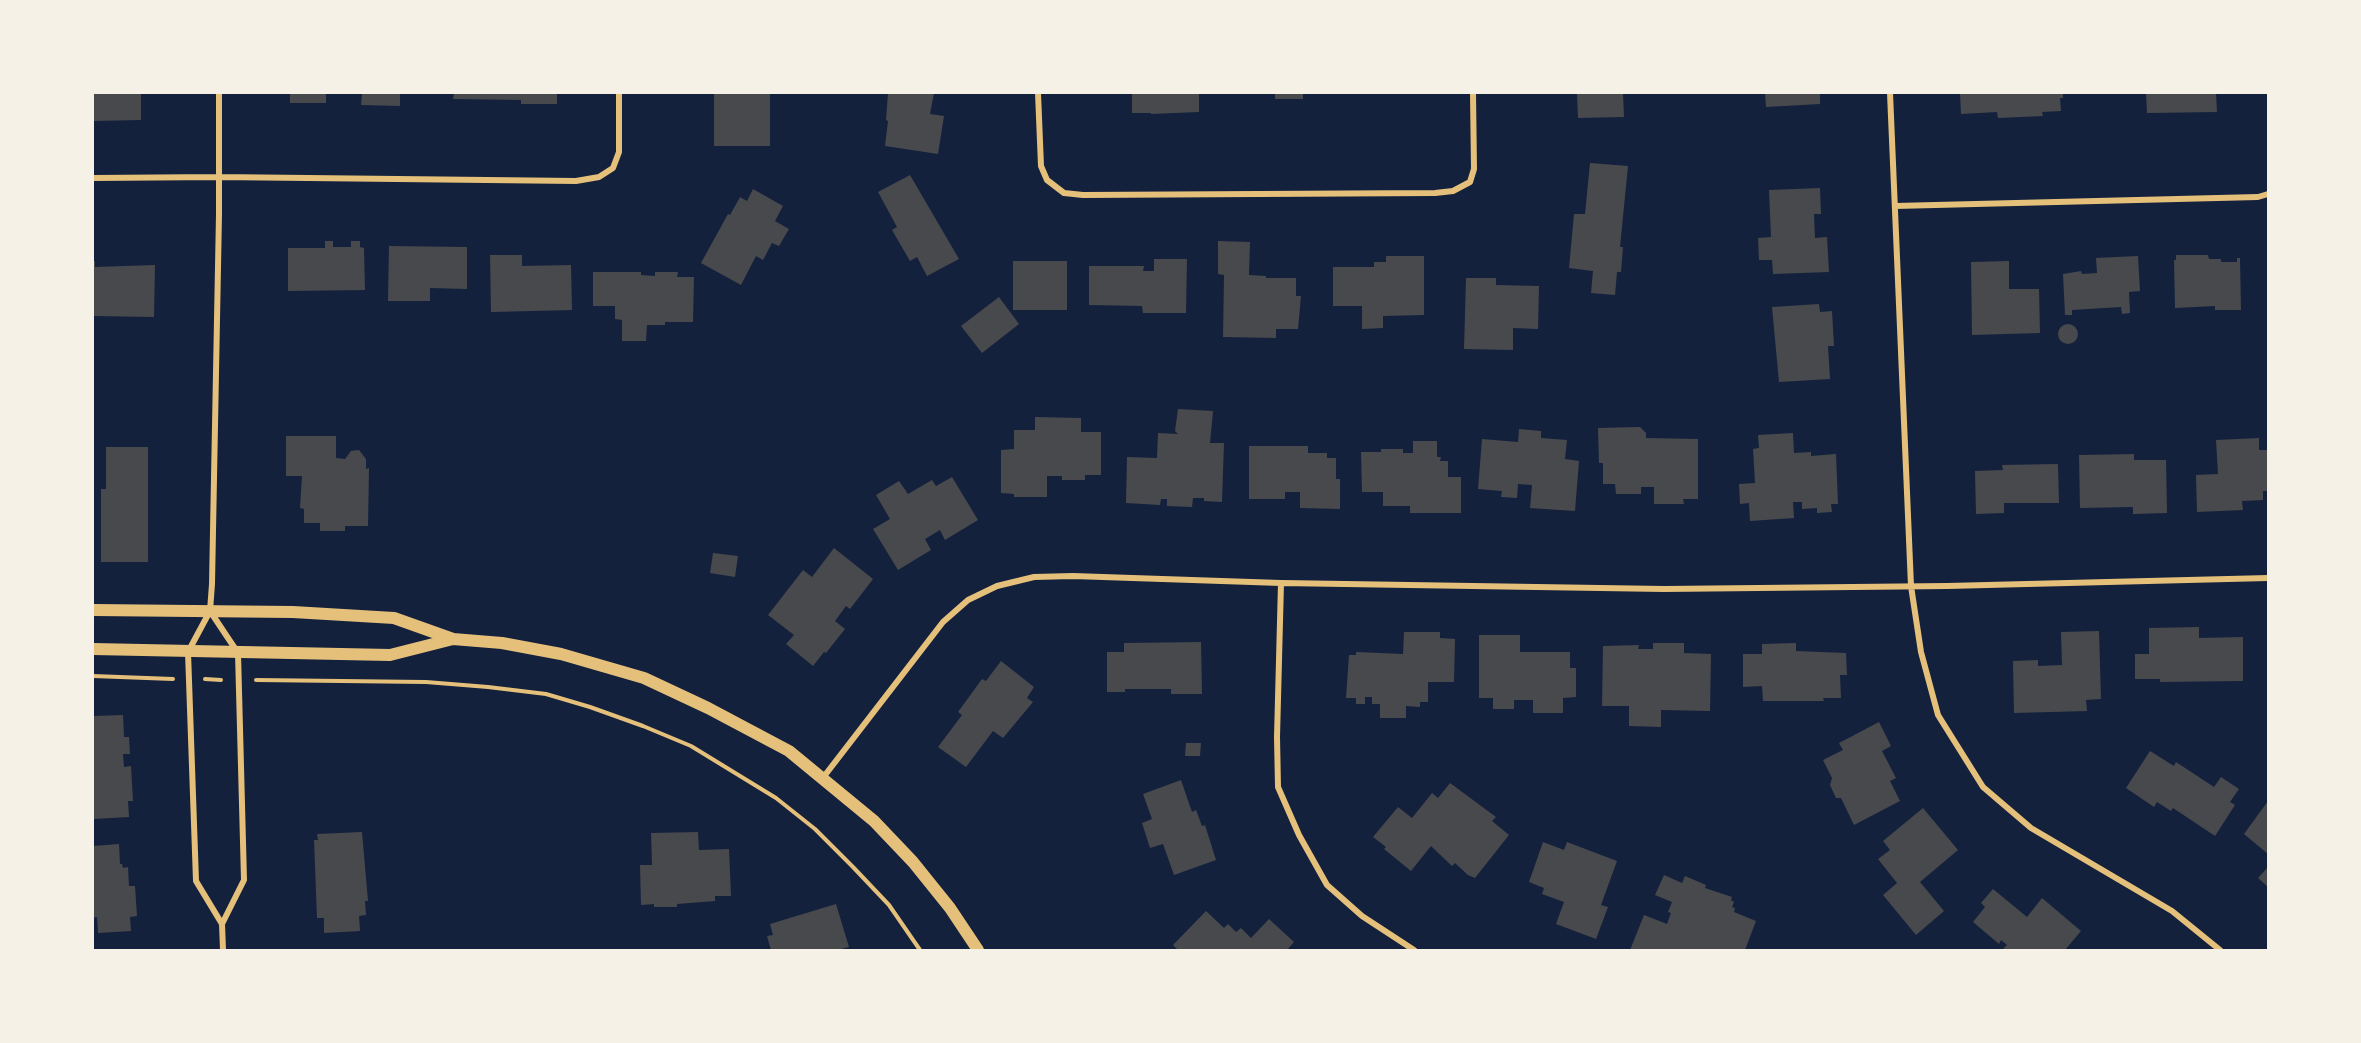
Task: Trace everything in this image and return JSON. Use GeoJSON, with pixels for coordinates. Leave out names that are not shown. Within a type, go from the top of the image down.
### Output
{"type":"FeatureCollection","features":[{"type":"Feature","properties":{"kind":"main road"},"geometry":{"type":"LineString","coordinates":[[93,610],[293,612],[394,618],[453,639],[502,643],[561,654],[644,678],[708,708],[789,751],[874,821],[913,862],[950,908],[978,950]]}},
{"type":"Feature","properties":{"kind":"main road"},"geometry":{"type":"LineString","coordinates":[[93,649],[390,655],[453,639]]}},
{"type":"Feature","properties":{"kind":"street"},"geometry":{"type":"LineString","coordinates":[[219,93],[210,611],[188,652],[188,679],[196,880],[222,924],[223,950]]}},
{"type":"Feature","properties":{"kind":"street"},"geometry":{"type":"LineString","coordinates":[[93,178],[218,177],[576,182],[599,177],[613,168],[619,152],[619,93]]}},
{"type":"Feature","properties":{"kind":"street"},"geometry":{"type":"LineString","coordinates":[[1038,93],[1041,166],[1047,180],[1064,193],[1083,195],[1435,193],[1453,191],[1470,182],[1474,169],[1473,93]]}},
{"type":"Feature","properties":{"kind":"street"},"geometry":{"type":"LineString","coordinates":[[1890,93],[1911,586],[1920,652],[1938,716],[1983,787],[2031,828],[2172,911],[2220,950]]}},
{"type":"Feature","properties":{"kind":"street"},"geometry":{"type":"LineString","coordinates":[[1895,206],[2258,197],[2268,194]]}},
{"type":"Feature","properties":{"kind":"street"},"geometry":{"type":"LineString","coordinates":[[822,780],[943,622],[968,600],[997,586],[1034,577],[1664,589],[2268,578]]}},
{"type":"Feature","properties":{"kind":"street"},"geometry":{"type":"LineString","coordinates":[[1281,583],[1278,787],[1299,835],[1327,885],[1362,916],[1414,950]]}},
{"type":"Feature","properties":{"kind":"street"},"geometry":{"type":"LineString","coordinates":[[210,611],[238,653],[244,880],[222,924]]}},
{"type":"Feature","properties":{"kind":"path"},"geometry":{"type":"LineString","coordinates":[[93,676],[426,682],[546,694],[590,707],[691,746],[776,798],[815,830],[868,882],[889,905],[920,950]]}},
{"type":"Feature","properties":{"kind":"building"},"geometry":{"type":"Polygon","coordinates":[[[93,93],[141,93],[141,120],[93,121],[93,93]]]}},
{"type":"Feature","properties":{"kind":"building"},"geometry":{"type":"Polygon","coordinates":[[[290,93],[326,93],[326,103],[290,103],[290,93]]]}},
{"type":"Feature","properties":{"kind":"building"},"geometry":{"type":"Polygon","coordinates":[[[362,93],[400,93],[400,106],[361,105],[362,93]]]}},
{"type":"Feature","properties":{"kind":"building"},"geometry":{"type":"Polygon","coordinates":[[[454,93],[557,93],[557,104],[521,104],[521,100],[453,99],[454,93]]]}},
{"type":"Feature","properties":{"kind":"building"},"geometry":{"type":"Polygon","coordinates":[[[714,93],[770,93],[770,146],[714,146],[714,93]]]}},
{"type":"Feature","properties":{"kind":"building"},"geometry":{"type":"Polygon","coordinates":[[[888,93],[934,93],[930,114],[944,116],[938,154],[885,146],[888,93]]]}},
{"type":"Feature","properties":{"kind":"building"},"geometry":{"type":"Polygon","coordinates":[[[1132,93],[1199,93],[1199,112],[1132,113],[1132,93]]]}},
{"type":"Feature","properties":{"kind":"building"},"geometry":{"type":"Polygon","coordinates":[[[1275,93],[1303,93],[1303,99],[1275,99],[1275,93]]]}},
{"type":"Feature","properties":{"kind":"building"},"geometry":{"type":"Polygon","coordinates":[[[1577,93],[1623,93],[1624,117],[1578,118],[1577,93]]]}},
{"type":"Feature","properties":{"kind":"building"},"geometry":{"type":"Polygon","coordinates":[[[1765,93],[1820,93],[1820,104],[1766,107],[1765,93]]]}},
{"type":"Feature","properties":{"kind":"building"},"geometry":{"type":"Polygon","coordinates":[[[1960,93],[2063,93],[2063,98],[2060,98],[2061,111],[2042,112],[2043,116],[1998,118],[1997,112],[1961,114],[1960,93]]]}},
{"type":"Feature","properties":{"kind":"building"},"geometry":{"type":"Polygon","coordinates":[[[2146,93],[2216,93],[2217,112],[2147,113],[2146,93]]]}},
{"type":"Feature","properties":{"kind":"building"},"geometry":{"type":"Polygon","coordinates":[[[1590,163],[1628,166],[1620,247],[1623,247],[1621,272],[1617,272],[1615,295],[1591,293],[1593,271],[1569,268],[1574,214],[1585,214],[1590,163]]]}},
{"type":"Feature","properties":{"kind":"building"},"geometry":{"type":"Polygon","coordinates":[[[910,175],[959,259],[927,276],[917,257],[910,261],[892,230],[897,227],[878,192],[910,175]]]}},
{"type":"Feature","properties":{"kind":"building"},"geometry":{"type":"Polygon","coordinates":[[[1820,188],[1821,214],[1814,214],[1815,238],[1827,237],[1829,272],[1773,274],[1772,260],[1759,260],[1758,238],[1771,237],[1769,190],[1820,188]]]}},
{"type":"Feature","properties":{"kind":"building"},"geometry":{"type":"Polygon","coordinates":[[[753,189],[783,206],[775,221],[789,229],[779,246],[772,243],[763,260],[756,256],[741,285],[701,263],[728,214],[730,215],[740,197],[747,201],[753,189]]]}},
{"type":"Feature","properties":{"kind":"building"},"geometry":{"type":"Polygon","coordinates":[[[325,241],[333,241],[333,247],[351,247],[351,241],[360,241],[360,247],[364,248],[365,290],[288,291],[288,248],[325,248],[325,241]]]}},
{"type":"Feature","properties":{"kind":"building"},"geometry":{"type":"Polygon","coordinates":[[[1218,241],[1250,242],[1249,275],[1266,276],[1266,278],[1296,278],[1296,296],[1301,296],[1298,329],[1276,329],[1276,338],[1223,337],[1224,275],[1218,274],[1218,241]]]}},
{"type":"Feature","properties":{"kind":"building"},"geometry":{"type":"Polygon","coordinates":[[[389,246],[467,247],[467,289],[430,288],[430,301],[388,301],[389,246]]]}},
{"type":"Feature","properties":{"kind":"building"},"geometry":{"type":"Polygon","coordinates":[[[490,255],[522,255],[522,266],[571,265],[572,310],[491,312],[490,255]]]}},
{"type":"Feature","properties":{"kind":"building"},"geometry":{"type":"Polygon","coordinates":[[[2176,255],[2208,255],[2209,259],[2221,259],[2221,262],[2237,262],[2237,258],[2240,258],[2241,310],[2215,310],[2215,306],[2175,308],[2174,260],[2176,260],[2176,255]]]}},
{"type":"Feature","properties":{"kind":"building"},"geometry":{"type":"Polygon","coordinates":[[[1386,256],[1424,256],[1424,315],[1383,316],[1383,328],[1362,329],[1362,306],[1333,306],[1333,267],[1374,267],[1374,262],[1386,262],[1386,256]]]}},
{"type":"Feature","properties":{"kind":"building"},"geometry":{"type":"Polygon","coordinates":[[[2138,256],[2140,291],[2129,292],[2130,313],[2122,314],[2121,307],[2072,310],[2072,315],[2065,315],[2063,274],[2081,271],[2082,274],[2097,273],[2096,258],[2138,256]]]}},
{"type":"Feature","properties":{"kind":"building"},"geometry":{"type":"Polygon","coordinates":[[[1154,259],[1187,259],[1186,313],[1143,313],[1142,306],[1089,305],[1089,266],[1144,266],[1143,271],[1154,271],[1154,259]]]}},
{"type":"Feature","properties":{"kind":"building"},"geometry":{"type":"Polygon","coordinates":[[[93,261],[95,261],[95,267],[155,265],[154,317],[93,316],[93,261]]]}},
{"type":"Feature","properties":{"kind":"building"},"geometry":{"type":"Polygon","coordinates":[[[1013,261],[1067,261],[1067,310],[1013,310],[1013,261]]]}},
{"type":"Feature","properties":{"kind":"building"},"geometry":{"type":"Polygon","coordinates":[[[2009,261],[2009,289],[2039,289],[2040,333],[1972,335],[1971,262],[2009,261]]]}},
{"type":"Feature","properties":{"kind":"building"},"geometry":{"type":"Polygon","coordinates":[[[593,272],[641,272],[641,275],[655,276],[655,272],[678,272],[677,277],[694,277],[693,322],[665,322],[665,325],[647,325],[646,341],[622,341],[622,320],[615,319],[615,306],[593,306],[593,272]]]}},
{"type":"Feature","properties":{"kind":"building"},"geometry":{"type":"Polygon","coordinates":[[[1466,278],[1496,278],[1496,285],[1539,286],[1538,329],[1513,328],[1513,350],[1464,349],[1466,278]]]}},
{"type":"Feature","properties":{"kind":"building"},"geometry":{"type":"Polygon","coordinates":[[[999,297],[1019,324],[982,353],[961,326],[999,297]]]}},
{"type":"Feature","properties":{"kind":"building"},"geometry":{"type":"Polygon","coordinates":[[[1819,304],[1820,312],[1832,311],[1834,346],[1828,346],[1830,379],[1779,382],[1772,307],[1819,304]]]}},
{"type":"Feature","properties":{"kind":"building"},"geometry":{"type":"Polygon","coordinates":[[[2068,324],[2075,327],[2078,334],[2075,341],[2068,344],[2061,341],[2058,334],[2061,327],[2068,324]]]}},
{"type":"Feature","properties":{"kind":"building"},"geometry":{"type":"Polygon","coordinates":[[[1178,409],[1213,411],[1210,443],[1224,443],[1222,502],[1193,498],[1192,507],[1167,506],[1167,499],[1161,499],[1160,505],[1126,503],[1127,457],[1157,458],[1158,433],[1178,434],[1175,431],[1178,409]]]}},
{"type":"Feature","properties":{"kind":"building"},"geometry":{"type":"Polygon","coordinates":[[[1035,417],[1081,418],[1081,432],[1101,432],[1101,475],[1085,475],[1085,480],[1062,480],[1062,476],[1047,476],[1047,497],[1014,497],[1014,494],[1001,493],[1001,450],[1014,449],[1014,430],[1035,430],[1035,417]]]}},
{"type":"Feature","properties":{"kind":"building"},"geometry":{"type":"Polygon","coordinates":[[[1640,427],[1646,433],[1646,438],[1698,439],[1698,499],[1683,499],[1684,504],[1654,504],[1654,487],[1641,487],[1641,494],[1616,494],[1615,484],[1603,484],[1603,463],[1599,463],[1598,428],[1640,427]]]}},
{"type":"Feature","properties":{"kind":"building"},"geometry":{"type":"Polygon","coordinates":[[[1519,429],[1541,431],[1541,438],[1567,440],[1565,459],[1579,461],[1575,511],[1530,508],[1532,485],[1518,484],[1517,498],[1501,497],[1502,491],[1478,489],[1482,439],[1518,442],[1519,429]]]}},
{"type":"Feature","properties":{"kind":"building"},"geometry":{"type":"Polygon","coordinates":[[[1793,433],[1794,453],[1811,452],[1811,456],[1836,454],[1838,504],[1831,504],[1832,512],[1817,513],[1817,508],[1802,509],[1802,502],[1793,502],[1794,518],[1750,521],[1749,503],[1740,504],[1739,484],[1755,483],[1753,449],[1759,448],[1758,435],[1793,433]]]}},
{"type":"Feature","properties":{"kind":"building"},"geometry":{"type":"Polygon","coordinates":[[[286,436],[336,436],[336,458],[345,459],[351,451],[359,450],[366,459],[366,469],[369,468],[368,526],[345,526],[345,531],[320,531],[320,523],[304,523],[304,509],[300,508],[302,476],[286,476],[286,436]]]}},
{"type":"Feature","properties":{"kind":"building"},"geometry":{"type":"Polygon","coordinates":[[[2259,438],[2259,450],[2268,450],[2268,491],[2263,491],[2263,500],[2242,501],[2243,510],[2197,512],[2196,475],[2218,474],[2216,440],[2259,438]]]}},
{"type":"Feature","properties":{"kind":"building"},"geometry":{"type":"Polygon","coordinates":[[[1413,441],[1437,441],[1437,457],[1441,457],[1440,461],[1448,461],[1448,477],[1461,477],[1461,513],[1410,513],[1410,506],[1383,506],[1383,492],[1362,492],[1361,452],[1403,449],[1403,453],[1413,453],[1413,441]]]}},
{"type":"Feature","properties":{"kind":"building"},"geometry":{"type":"Polygon","coordinates":[[[1249,446],[1308,446],[1308,453],[1327,453],[1327,458],[1336,458],[1336,479],[1340,479],[1340,509],[1300,508],[1300,492],[1285,492],[1285,499],[1249,499],[1249,446]]]}},
{"type":"Feature","properties":{"kind":"building"},"geometry":{"type":"Polygon","coordinates":[[[106,447],[148,447],[148,562],[101,562],[101,489],[106,489],[106,447]]]}},
{"type":"Feature","properties":{"kind":"building"},"geometry":{"type":"Polygon","coordinates":[[[2134,454],[2134,460],[2166,460],[2167,513],[2133,514],[2133,507],[2080,508],[2079,455],[2134,454]]]}},
{"type":"Feature","properties":{"kind":"building"},"geometry":{"type":"Polygon","coordinates":[[[2058,464],[2059,503],[2004,503],[2004,513],[1976,514],[1975,471],[2003,470],[2002,465],[2058,464]]]}},
{"type":"Feature","properties":{"kind":"building"},"geometry":{"type":"Polygon","coordinates":[[[952,477],[978,520],[945,540],[940,530],[925,539],[931,550],[898,570],[873,529],[890,519],[876,495],[899,481],[908,494],[932,480],[936,486],[952,477]]]}},
{"type":"Feature","properties":{"kind":"building"},"geometry":{"type":"Polygon","coordinates":[[[834,548],[873,579],[850,609],[846,606],[835,621],[845,629],[813,666],[786,644],[794,635],[768,615],[803,570],[812,577],[834,548]]]}},
{"type":"Feature","properties":{"kind":"building"},"geometry":{"type":"Polygon","coordinates":[[[713,553],[738,556],[735,577],[710,573],[713,553]]]}},
{"type":"Feature","properties":{"kind":"building"},"geometry":{"type":"Polygon","coordinates":[[[2199,627],[2199,638],[2243,637],[2243,681],[2160,682],[2160,679],[2135,679],[2135,654],[2149,654],[2149,628],[2199,627]]]}},
{"type":"Feature","properties":{"kind":"building"},"geometry":{"type":"Polygon","coordinates":[[[2099,631],[2101,699],[2086,700],[2087,711],[2014,713],[2013,661],[2038,660],[2038,666],[2062,665],[2061,632],[2099,631]]]}},
{"type":"Feature","properties":{"kind":"building"},"geometry":{"type":"Polygon","coordinates":[[[1404,632],[1440,632],[1440,638],[1455,639],[1454,682],[1428,682],[1428,702],[1420,702],[1420,707],[1406,706],[1406,718],[1380,718],[1380,704],[1372,704],[1372,697],[1365,697],[1365,704],[1356,704],[1356,698],[1346,698],[1349,655],[1356,655],[1356,652],[1403,654],[1404,632]]]}},
{"type":"Feature","properties":{"kind":"building"},"geometry":{"type":"Polygon","coordinates":[[[1479,635],[1520,635],[1520,652],[1570,652],[1570,668],[1576,668],[1576,697],[1563,698],[1563,713],[1533,713],[1533,700],[1514,700],[1514,709],[1493,709],[1493,698],[1479,698],[1479,635]]]}},
{"type":"Feature","properties":{"kind":"building"},"geometry":{"type":"Polygon","coordinates":[[[1201,642],[1202,694],[1171,694],[1171,689],[1125,689],[1125,692],[1107,692],[1107,652],[1124,652],[1124,643],[1201,642]]]}},
{"type":"Feature","properties":{"kind":"building"},"geometry":{"type":"Polygon","coordinates":[[[1653,643],[1684,643],[1684,653],[1711,654],[1710,711],[1661,710],[1661,727],[1629,726],[1629,706],[1602,706],[1603,646],[1639,645],[1638,649],[1653,649],[1653,643]]]}},
{"type":"Feature","properties":{"kind":"building"},"geometry":{"type":"Polygon","coordinates":[[[1796,643],[1796,651],[1846,653],[1847,675],[1840,675],[1841,698],[1823,698],[1824,701],[1763,701],[1762,686],[1743,687],[1743,654],[1762,654],[1762,644],[1796,643]]]}},
{"type":"Feature","properties":{"kind":"building"},"geometry":{"type":"Polygon","coordinates":[[[1001,661],[1034,687],[1027,698],[1033,702],[1003,738],[993,731],[966,767],[938,747],[962,715],[958,712],[982,679],[986,681],[1001,661]]]}},
{"type":"Feature","properties":{"kind":"building"},"geometry":{"type":"Polygon","coordinates":[[[123,715],[124,737],[129,737],[130,754],[123,754],[124,767],[131,766],[133,801],[128,801],[129,817],[93,819],[93,716],[123,715]]]}},
{"type":"Feature","properties":{"kind":"building"},"geometry":{"type":"Polygon","coordinates":[[[1879,722],[1891,746],[1882,751],[1896,778],[1890,781],[1900,801],[1854,825],[1841,798],[1836,798],[1830,785],[1832,778],[1823,760],[1843,750],[1839,743],[1879,722]]]}},
{"type":"Feature","properties":{"kind":"building"},"geometry":{"type":"Polygon","coordinates":[[[1186,743],[1201,743],[1200,756],[1185,756],[1186,743]]]}},
{"type":"Feature","properties":{"kind":"building"},"geometry":{"type":"Polygon","coordinates":[[[2150,751],[2174,766],[2176,762],[2214,787],[2221,777],[2239,789],[2230,802],[2235,805],[2215,836],[2173,808],[2171,811],[2157,802],[2154,807],[2126,788],[2150,751]]]}},
{"type":"Feature","properties":{"kind":"building"},"geometry":{"type":"Polygon","coordinates":[[[1181,780],[1192,812],[1196,810],[1202,826],[1205,825],[1216,860],[1174,875],[1163,844],[1150,848],[1142,823],[1152,819],[1143,794],[1181,780]]]}},
{"type":"Feature","properties":{"kind":"building"},"geometry":{"type":"Polygon","coordinates":[[[1450,783],[1496,817],[1492,821],[1509,835],[1475,878],[1455,863],[1452,866],[1431,846],[1411,871],[1373,837],[1398,807],[1412,818],[1432,793],[1438,798],[1450,783]]]}},
{"type":"Feature","properties":{"kind":"building"},"geometry":{"type":"Polygon","coordinates":[[[2268,801],[2268,854],[2244,834],[2268,801]]]}},
{"type":"Feature","properties":{"kind":"building"},"geometry":{"type":"Polygon","coordinates":[[[1923,808],[1958,850],[1920,882],[1944,911],[1916,935],[1883,895],[1897,883],[1878,859],[1890,850],[1883,841],[1923,808]]]}},
{"type":"Feature","properties":{"kind":"building"},"geometry":{"type":"Polygon","coordinates":[[[362,832],[368,901],[365,901],[366,915],[359,916],[360,931],[324,933],[324,918],[317,918],[314,840],[318,840],[317,834],[362,832]]]}},
{"type":"Feature","properties":{"kind":"building"},"geometry":{"type":"Polygon","coordinates":[[[698,832],[699,850],[729,849],[731,896],[715,896],[715,901],[677,904],[677,907],[641,905],[640,865],[652,865],[651,833],[698,832]]]}},
{"type":"Feature","properties":{"kind":"building"},"geometry":{"type":"Polygon","coordinates":[[[1543,842],[1564,850],[1567,842],[1617,861],[1601,905],[1608,907],[1596,939],[1556,924],[1564,902],[1542,894],[1544,888],[1529,882],[1543,842]]]}},
{"type":"Feature","properties":{"kind":"building"},"geometry":{"type":"Polygon","coordinates":[[[119,844],[120,864],[123,868],[128,867],[129,886],[135,886],[137,916],[130,917],[131,931],[98,933],[97,917],[93,918],[93,846],[119,844]]]}},
{"type":"Feature","properties":{"kind":"building"},"geometry":{"type":"Polygon","coordinates":[[[2268,867],[2268,887],[2258,878],[2268,867]]]}},
{"type":"Feature","properties":{"kind":"building"},"geometry":{"type":"Polygon","coordinates":[[[1664,875],[1682,883],[1685,876],[1706,885],[1705,888],[1732,897],[1734,912],[1756,921],[1745,950],[1630,950],[1644,915],[1667,924],[1672,902],[1655,895],[1664,875]]]}},
{"type":"Feature","properties":{"kind":"building"},"geometry":{"type":"Polygon","coordinates":[[[1993,889],[2027,917],[2042,898],[2081,931],[2065,950],[2002,950],[2007,945],[2001,940],[1999,944],[1973,922],[1985,907],[1981,903],[1993,889]]]}},
{"type":"Feature","properties":{"kind":"building"},"geometry":{"type":"Polygon","coordinates":[[[836,904],[849,947],[837,950],[771,950],[767,936],[773,935],[770,924],[836,904]]]}},
{"type":"Feature","properties":{"kind":"building"},"geometry":{"type":"Polygon","coordinates":[[[1206,911],[1224,928],[1228,924],[1236,932],[1241,928],[1251,938],[1269,919],[1294,942],[1287,950],[1178,950],[1173,945],[1206,911]]]}}]}
